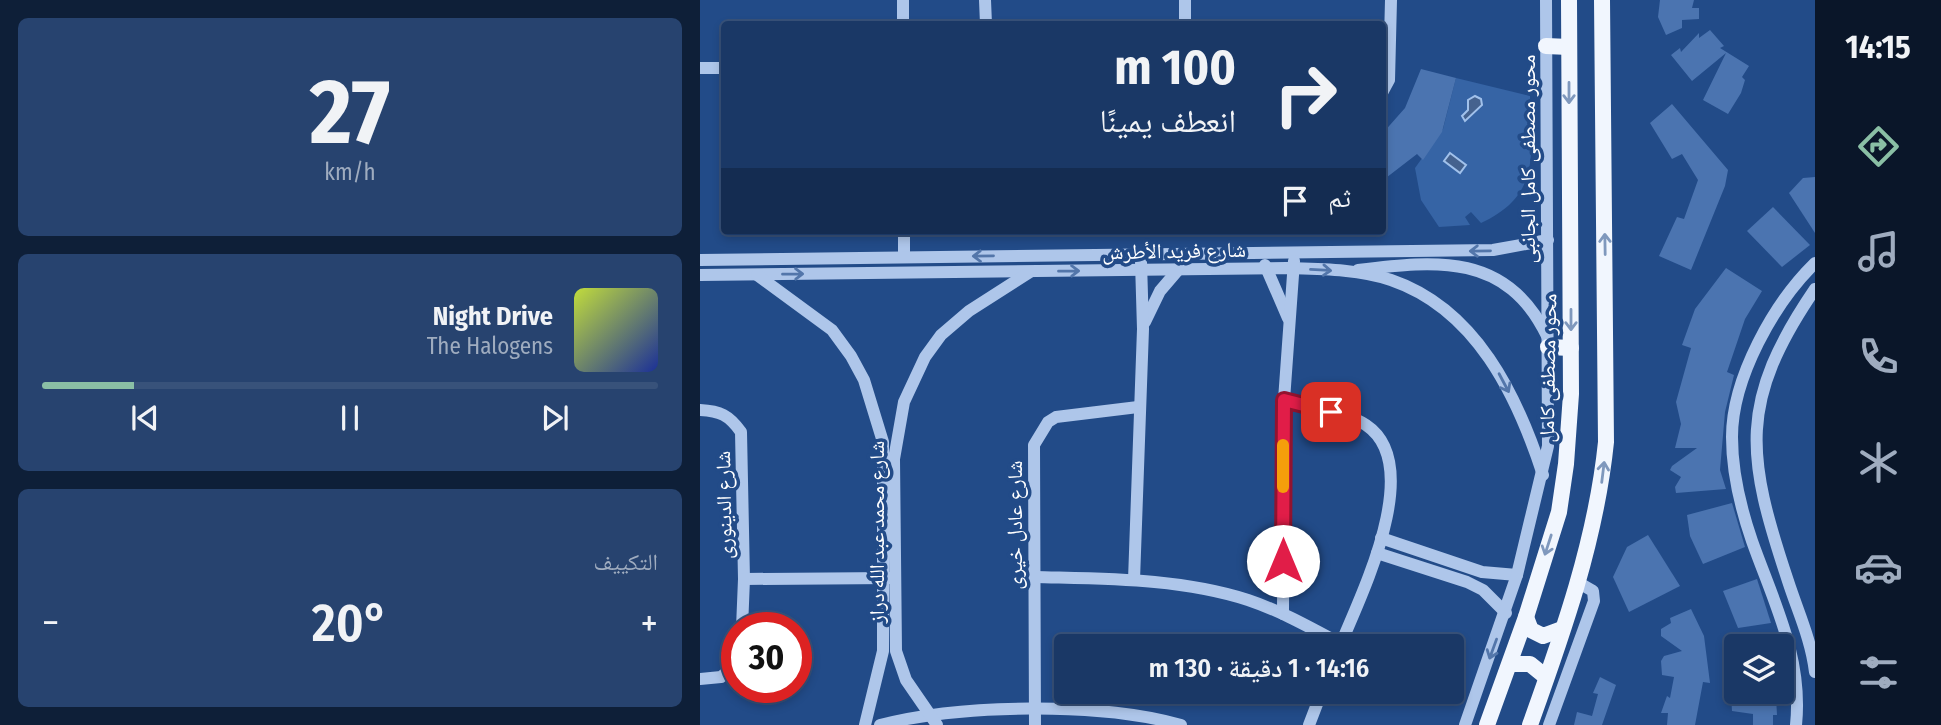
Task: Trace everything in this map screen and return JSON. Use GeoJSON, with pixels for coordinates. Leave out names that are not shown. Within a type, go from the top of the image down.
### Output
{"type":"FeatureCollection","features":[{"type":"Feature","properties":{"kind":"main road","name":"محور مصطفى كامل"},"geometry":{"type":"LineString","coordinates":[[1487,725],[1526,617],[1559,512],[1570,431],[1569,0]]}},
{"type":"Feature","properties":{"kind":"main road"},"geometry":{"type":"LineString","coordinates":[[1530,725],[1579,583],[1602,483],[1606,442],[1602,0]]}},
{"type":"Feature","properties":{"kind":"main road"},"geometry":{"type":"LineString","coordinates":[[1546,46],[1569,47]]}},
{"type":"Feature","properties":{"kind":"main road"},"geometry":{"type":"LineString","coordinates":[[1548,343],[1571,348]]}},
{"type":"Feature","properties":{"kind":"main road"},"geometry":{"type":"LineString","coordinates":[[1526,617],[1531,629],[1543,636],[1562,629]]}},
{"type":"Feature","properties":{"kind":"main road"},"geometry":{"type":"LineString","coordinates":[[1510,664],[1530,664],[1546,677]]}},
{"type":"Feature","properties":{"kind":"street"},"geometry":{"type":"LineString","coordinates":[[903,0],[903,21]]}},
{"type":"Feature","properties":{"kind":"street"},"geometry":{"type":"LineString","coordinates":[[985,0],[986,21]]}},
{"type":"Feature","properties":{"kind":"street"},"geometry":{"type":"LineString","coordinates":[[1185,0],[1185,21]]}},
{"type":"Feature","properties":{"kind":"street"},"geometry":{"type":"LineString","coordinates":[[1386,86],[1389,80],[1391,0]]}},
{"type":"Feature","properties":{"kind":"street","name":"محور مصطفى كامل الجانبى"},"geometry":{"type":"LineString","coordinates":[[1465,725],[1517,575],[1542,475],[1549,431],[1546,0]]}},
{"type":"Feature","properties":{"kind":"street"},"geometry":{"type":"LineString","coordinates":[[700,68],[721,68]]}},
{"type":"Feature","properties":{"kind":"street"},"geometry":{"type":"LineString","coordinates":[[904,235],[904,257]]}},
{"type":"Feature","properties":{"kind":"street","name":"شارع فريد الأطرش"},"geometry":{"type":"LineString","coordinates":[[700,260],[1493,250],[1548,240]]}},
{"type":"Feature","properties":{"kind":"street"},"geometry":{"type":"LineString","coordinates":[[1269,253],[1265,258],[1266,269],[1288,318]]}},
{"type":"Feature","properties":{"kind":"street"},"geometry":{"type":"LineString","coordinates":[[1283,614],[1284,400],[1288,318],[1295,269],[1293,258],[1288,253]]}},
{"type":"Feature","properties":{"kind":"street"},"geometry":{"type":"LineString","coordinates":[[1134,580],[1138,407],[1143,329],[1141,254]]}},
{"type":"Feature","properties":{"kind":"street"},"geometry":{"type":"LineString","coordinates":[[836,258],[836,274]]}},
{"type":"Feature","properties":{"kind":"street"},"geometry":{"type":"LineString","coordinates":[[1347,271],[1423,262],[1459,264],[1481,271],[1512,290],[1533,308],[1548,343]]}},
{"type":"Feature","properties":{"kind":"street"},"geometry":{"type":"LineString","coordinates":[[1805,627],[1797,627],[1787,634],[1743,509],[1732,434],[1739,396],[1762,335],[1800,278],[1815,263]]}},
{"type":"Feature","properties":{"kind":"street","name":"شارع فريد الأطرش"},"geometry":{"type":"LineString","coordinates":[[700,275],[1295,269],[1347,271],[1391,279],[1433,299],[1468,331],[1497,369],[1508,389],[1542,475]]}},
{"type":"Feature","properties":{"kind":"street"},"geometry":{"type":"LineString","coordinates":[[1143,329],[1156,297],[1178,270]]}},
{"type":"Feature","properties":{"kind":"street","name":"شارع محمد عبد الله دراز"},"geometry":{"type":"LineString","coordinates":[[865,725],[890,651],[889,459],[904,402],[925,357],[941,335],[969,311],[1030,271]]}},
{"type":"Feature","properties":{"kind":"street","name":"شارع محمد عبد الله دراز"},"geometry":{"type":"LineString","coordinates":[[757,275],[832,330],[851,356],[864,380],[889,459]]}},
{"type":"Feature","properties":{"kind":"street"},"geometry":{"type":"LineString","coordinates":[[1815,289],[1781,342],[1759,401],[1754,437],[1772,536],[1805,627],[1815,673]]}},
{"type":"Feature","properties":{"kind":"street"},"geometry":{"type":"LineString","coordinates":[[1284,400],[1354,419],[1377,435],[1391,463],[1392,480],[1377,553],[1345,634]]}},
{"type":"Feature","properties":{"kind":"street","name":"شارع عادل خيرى"},"geometry":{"type":"LineString","coordinates":[[1035,725],[1034,444],[1038,433],[1048,422],[1068,414],[1138,407]]}},
{"type":"Feature","properties":{"kind":"street","name":"شارع الدينورى"},"geometry":{"type":"LineString","coordinates":[[700,410],[720,411],[733,419],[741,432],[743,612]]}},
{"type":"Feature","properties":{"kind":"street"},"geometry":{"type":"LineString","coordinates":[[1381,538],[1482,572],[1517,575]]}},
{"type":"Feature","properties":{"kind":"street"},"geometry":{"type":"LineString","coordinates":[[1377,553],[1467,582],[1483,590],[1506,613]]}},
{"type":"Feature","properties":{"kind":"street"},"geometry":{"type":"LineString","coordinates":[[1034,577],[1134,580],[1216,591],[1283,614],[1320,634]]}},
{"type":"Feature","properties":{"kind":"street"},"geometry":{"type":"LineString","coordinates":[[744,579],[889,578]]}},
{"type":"Feature","properties":{"kind":"street"},"geometry":{"type":"LineString","coordinates":[[1549,725],[1594,601],[1592,592],[1579,583]]}},
{"type":"Feature","properties":{"kind":"street"},"geometry":{"type":"LineString","coordinates":[[1782,618],[1792,616],[1799,608]]}},
{"type":"Feature","properties":{"kind":"street","name":"شارع محمد عبد الله دراز"},"geometry":{"type":"LineString","coordinates":[[890,651],[906,680],[934,720]]}},
{"type":"Feature","properties":{"kind":"street"},"geometry":{"type":"LineString","coordinates":[[1794,667],[1798,686],[1796,725]]}},
{"type":"Feature","properties":{"kind":"street"},"geometry":{"type":"LineString","coordinates":[[700,679],[721,677]]}},
{"type":"Feature","properties":{"kind":"street"},"geometry":{"type":"LineString","coordinates":[[1309,725],[1317,704]]}},
{"type":"Feature","properties":{"kind":"street"},"geometry":{"type":"LineString","coordinates":[[880,725],[1035,709],[1135,714],[1181,725]]}},
{"type":"Feature","properties":{"kind":"shaded area"},"geometry":{"type":"Polygon","coordinates":[[[1456,78],[1530,96],[1531,154],[1524,186],[1501,212],[1481,223],[1471,212],[1465,217],[1470,225],[1439,227],[1421,200],[1415,168],[1443,129],[1456,78]]]}},
{"type":"Feature","properties":{"kind":"shaded area"},"geometry":{"type":"Polygon","coordinates":[[[1475,96],[1481,99],[1482,105],[1465,121],[1462,116],[1468,110],[1468,100],[1475,96]]]}},
{"type":"Feature","properties":{"kind":"shaded area"},"geometry":{"type":"Polygon","coordinates":[[[1450,153],[1466,165],[1460,173],[1444,161],[1450,153]]]}},
{"type":"Feature","properties":{"kind":"building"},"geometry":{"type":"Polygon","coordinates":[[[1660,0],[1694,0],[1692,8],[1699,8],[1699,19],[1682,20],[1682,28],[1666,35],[1658,17],[1660,0]]]}},
{"type":"Feature","properties":{"kind":"building"},"geometry":{"type":"Polygon","coordinates":[[[1710,30],[1724,46],[1720,48],[1749,66],[1742,77],[1745,80],[1741,93],[1728,114],[1703,100],[1726,53],[1692,81],[1671,55],[1680,48],[1681,52],[1699,33],[1699,38],[1710,30]]]}},
{"type":"Feature","properties":{"kind":"building"},"geometry":{"type":"Polygon","coordinates":[[[1421,69],[1456,78],[1442,132],[1423,160],[1417,154],[1386,178],[1386,129],[1405,108],[1421,69]]]}},
{"type":"Feature","properties":{"kind":"building"},"geometry":{"type":"Polygon","coordinates":[[[1672,104],[1728,170],[1725,186],[1691,270],[1659,256],[1677,217],[1684,219],[1698,180],[1682,154],[1672,159],[1650,123],[1672,104]]]}},
{"type":"Feature","properties":{"kind":"building"},"geometry":{"type":"Polygon","coordinates":[[[1815,177],[1815,233],[1789,193],[1803,178],[1815,177]]]}},
{"type":"Feature","properties":{"kind":"building"},"geometry":{"type":"Polygon","coordinates":[[[1773,207],[1810,245],[1782,267],[1747,231],[1773,207]]]}},
{"type":"Feature","properties":{"kind":"building"},"geometry":{"type":"Polygon","coordinates":[[[1726,268],[1762,291],[1745,319],[1727,372],[1734,375],[1725,412],[1720,470],[1726,489],[1676,493],[1675,487],[1681,477],[1670,470],[1697,448],[1675,448],[1681,424],[1676,402],[1691,348],[1682,345],[1695,309],[1726,268]]]}},
{"type":"Feature","properties":{"kind":"building"},"geometry":{"type":"Polygon","coordinates":[[[1732,503],[1745,547],[1703,564],[1690,536],[1687,515],[1732,503]]]}},
{"type":"Feature","properties":{"kind":"building"},"geometry":{"type":"Polygon","coordinates":[[[1648,535],[1680,586],[1629,612],[1613,577],[1627,547],[1648,535]]]}},
{"type":"Feature","properties":{"kind":"building"},"geometry":{"type":"Polygon","coordinates":[[[1757,579],[1771,623],[1738,628],[1723,591],[1757,579]]]}},
{"type":"Feature","properties":{"kind":"building"},"geometry":{"type":"Polygon","coordinates":[[[1691,609],[1704,636],[1710,683],[1703,682],[1695,725],[1667,725],[1668,713],[1661,713],[1667,696],[1670,698],[1674,677],[1662,675],[1661,661],[1664,656],[1682,651],[1661,636],[1661,629],[1671,623],[1670,618],[1691,609]]]}},
{"type":"Feature","properties":{"kind":"building"},"geometry":{"type":"Polygon","coordinates":[[[1600,677],[1616,685],[1602,725],[1574,725],[1577,712],[1592,716],[1598,694],[1593,693],[1600,677]]]}},
{"type":"Feature","properties":{"kind":"building"},"geometry":{"type":"Polygon","coordinates":[[[1732,704],[1776,704],[1777,715],[1773,715],[1773,725],[1753,725],[1753,714],[1732,711],[1732,704]]]}},
{"type":"Feature","properties":{"kind":"slow traffic"},"geometry":{"type":"LineString","coordinates":[[1283,445],[1283,487]]}},
{"type":"Feature","properties":{"kind":"route"},"geometry":{"type":"LineString","coordinates":[[1283,561],[1284,400],[1331,412]]}}]}
